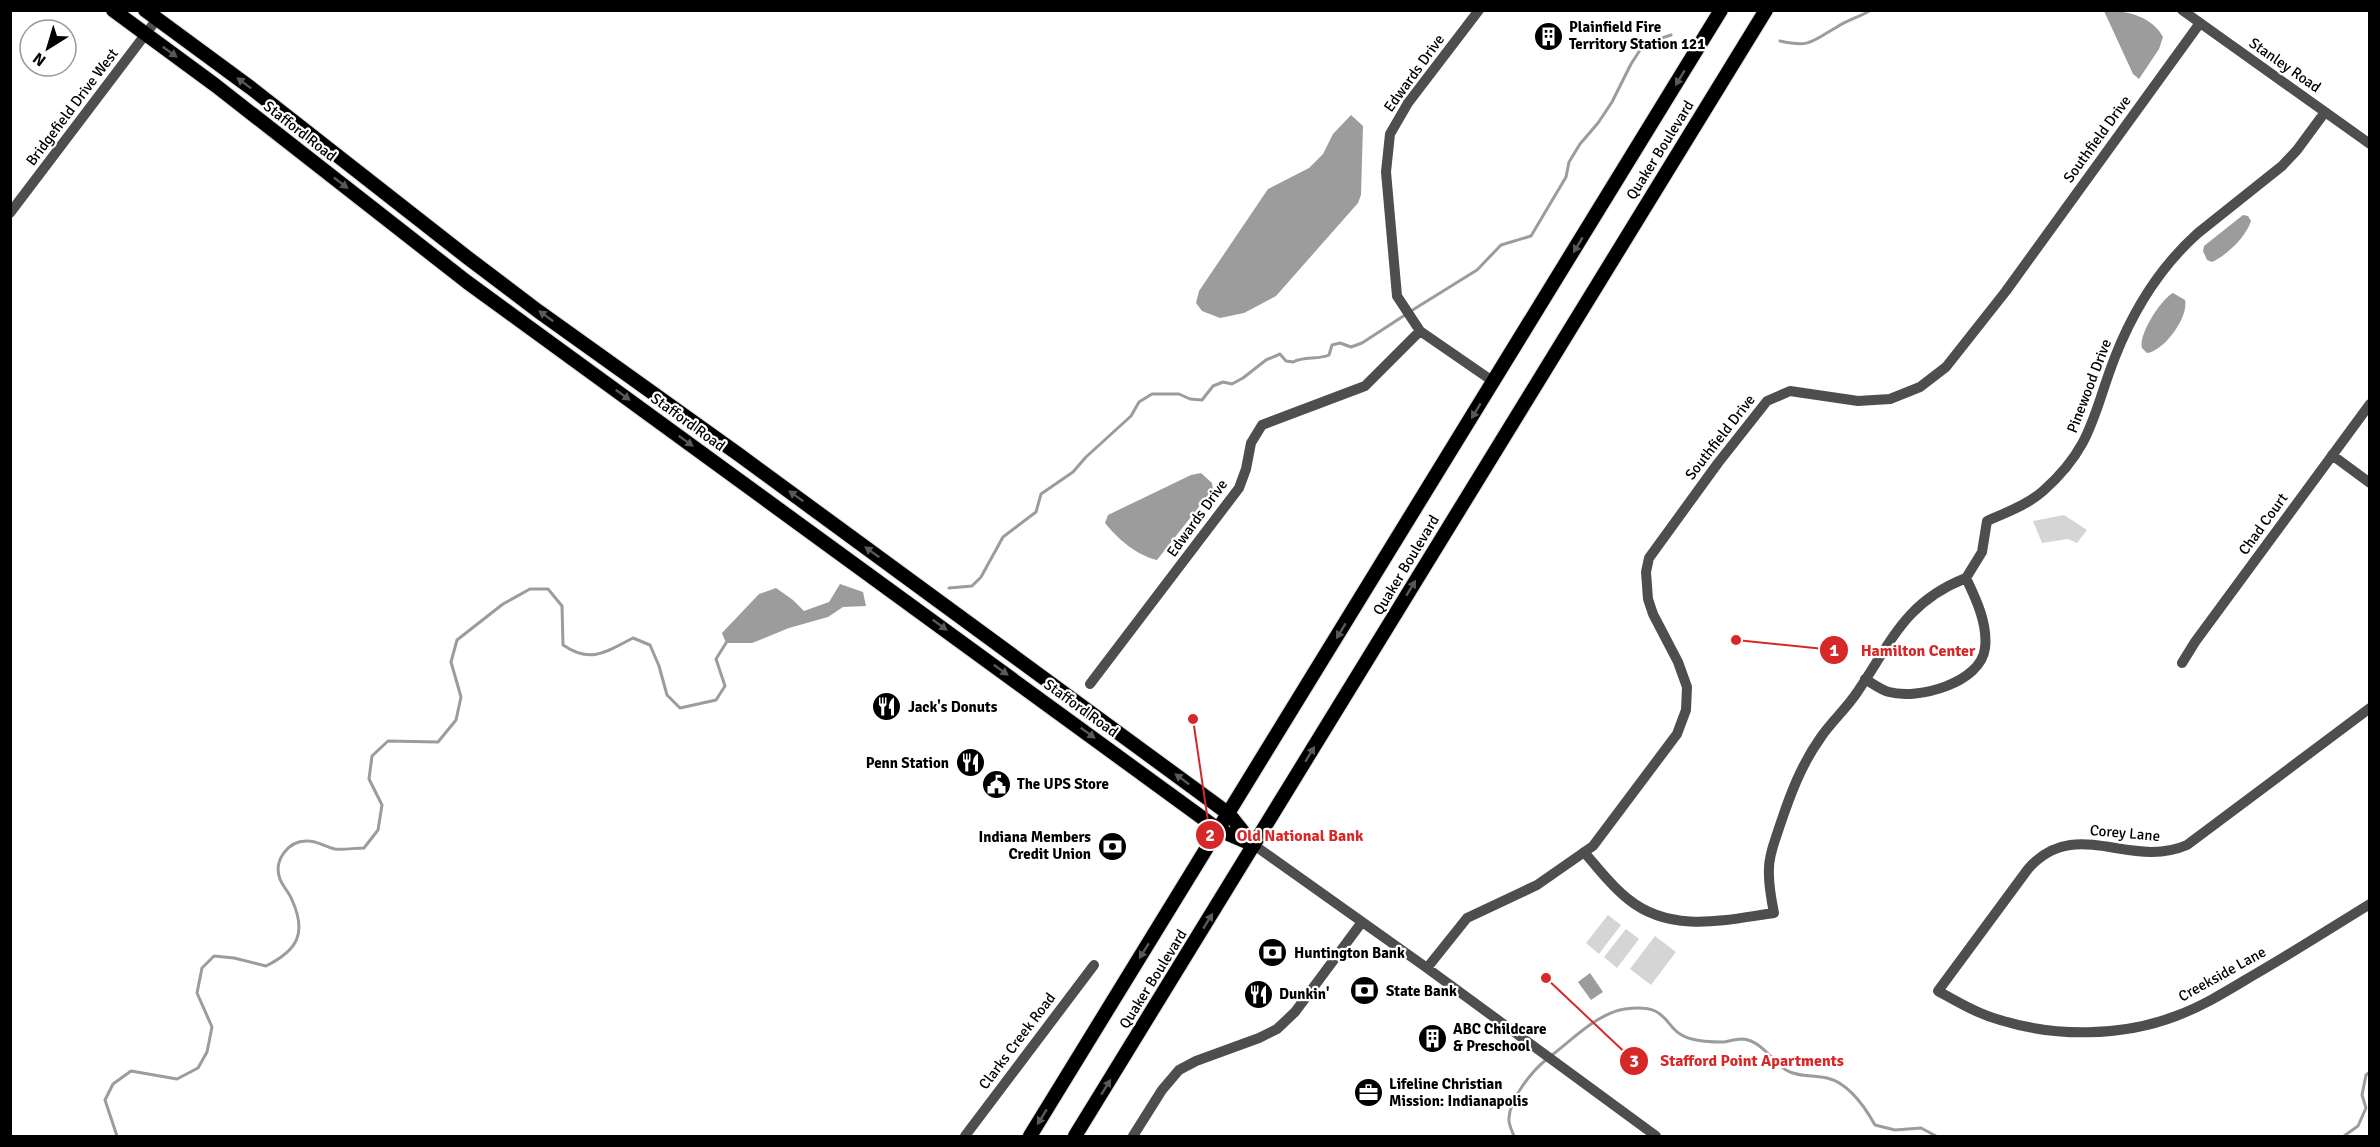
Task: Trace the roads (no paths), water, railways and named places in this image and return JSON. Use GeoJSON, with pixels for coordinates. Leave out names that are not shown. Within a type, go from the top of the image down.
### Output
{"type":"FeatureCollection","features":[{"type":"Feature","properties":{"kind":"main road","name":"Stafford Road"},"geometry":{"type":"LineString","coordinates":[[113,10],[224,91],[467,282],[1219,830],[1254,845]]}},
{"type":"Feature","properties":{"kind":"main road","name":"Stafford Road"},"geometry":{"type":"LineString","coordinates":[[145,10],[251,88],[538,311],[738,454],[1229,814],[1254,845]]}},
{"type":"Feature","properties":{"kind":"main road","name":"Quaker Boulevard"},"geometry":{"type":"LineString","coordinates":[[1030,1137],[1721,10]]}},
{"type":"Feature","properties":{"kind":"main road","name":"Quaker Boulevard"},"geometry":{"type":"LineString","coordinates":[[1075,1137],[1766,10]]}},
{"type":"Feature","properties":{"kind":"street","name":"Edwards Drive"},"geometry":{"type":"LineString","coordinates":[[1479,10],[1408,103],[1390,134],[1386,172],[1397,296],[1417,328],[1494,382]]}},
{"type":"Feature","properties":{"kind":"street","name":"Stanley Road"},"geometry":{"type":"LineString","coordinates":[[2182,10],[2370,144]]}},
{"type":"Feature","properties":{"kind":"street","name":"Bridgefield Drive West"},"geometry":{"type":"LineString","coordinates":[[10,213],[157,19]]}},
{"type":"Feature","properties":{"kind":"street","name":"Southfield Drive"},"geometry":{"type":"LineString","coordinates":[[1427,968],[1467,918],[1536,885],[1584,852],[1603,835],[1669,747],[1683,722],[1688,699],[1685,677],[1653,614],[1648,599],[1646,572],[1649,558],[1718,463],[1767,401],[1790,391],[1858,401],[1887,399],[1920,387],[1946,367],[2006,291],[2199,23]]}},
{"type":"Feature","properties":{"kind":"street","name":"Pinewood Drive"},"geometry":{"type":"LineString","coordinates":[[1584,852],[1620,892],[1640,908],[1657,915],[1696,923],[1774,913],[1769,885],[1769,866],[1792,788],[1804,762],[1822,735],[1844,711],[1898,628],[1913,610],[1922,602],[1966,578],[1982,552],[1988,521],[2028,502],[2043,491],[2080,449],[2095,419],[2114,359],[2130,323],[2164,270],[2192,238],[2282,166],[2325,112]]}},
{"type":"Feature","properties":{"kind":"street","name":"Edwards Drive"},"geometry":{"type":"LineString","coordinates":[[1090,684],[1239,488],[1246,469],[1251,443],[1262,425],[1365,386],[1417,328]]}},
{"type":"Feature","properties":{"kind":"street","name":"Chad Court"},"geometry":{"type":"LineString","coordinates":[[2182,663],[2195,642],[2370,404]]}},
{"type":"Feature","properties":{"kind":"street"},"geometry":{"type":"LineString","coordinates":[[2332,455],[2370,483]]}},
{"type":"Feature","properties":{"kind":"street"},"geometry":{"type":"LineString","coordinates":[[1865,679],[1888,692],[1912,694],[1941,688],[1966,678],[1977,668],[1986,650],[1984,625],[1966,578]]}},
{"type":"Feature","properties":{"kind":"street","name":"Corey Lane"},"geometry":{"type":"LineString","coordinates":[[1938,992],[2028,869],[2045,852],[2067,844],[2153,853],[2174,851],[2187,845],[2370,708]]}},
{"type":"Feature","properties":{"kind":"street","name":"Stafford Road"},"geometry":{"type":"LineString","coordinates":[[1254,845],[1427,968],[1656,1137]]}},
{"type":"Feature","properties":{"kind":"street","name":"Creekside Lane"},"geometry":{"type":"LineString","coordinates":[[1938,992],[2000,1020],[2043,1029],[2083,1032],[2140,1026],[2174,1017],[2210,1001],[2370,904]]}},
{"type":"Feature","properties":{"kind":"street"},"geometry":{"type":"LineString","coordinates":[[1133,1137],[1162,1090],[1179,1070],[1277,1029],[1295,1012],[1362,922]]}},
{"type":"Feature","properties":{"kind":"street","name":"Clarks Creek Road"},"geometry":{"type":"LineString","coordinates":[[965,1137],[1094,965]]}},
{"type":"Feature","properties":{"kind":"waterway"},"geometry":{"type":"LineString","coordinates":[[1780,41],[1798,44],[1811,42],[1871,10]]}},
{"type":"Feature","properties":{"kind":"waterway"},"geometry":{"type":"LineString","coordinates":[[1411,311],[1477,270],[1501,245],[1531,236],[1566,177],[1569,162],[1612,102],[1644,44],[1671,35]]}},
{"type":"Feature","properties":{"kind":"waterway"},"geometry":{"type":"LineString","coordinates":[[949,588],[972,586],[981,577],[1003,537],[1036,512],[1041,494],[1073,472],[1131,416],[1139,402],[1152,394],[1179,394],[1190,399],[1202,400],[1213,386],[1223,382],[1232,384],[1266,360],[1280,354],[1286,361],[1293,362],[1329,355],[1332,345],[1340,343],[1351,347],[1362,343],[1405,315]]}},
{"type":"Feature","properties":{"kind":"waterway"},"geometry":{"type":"LineString","coordinates":[[117,1136],[105,1100],[113,1084],[131,1071],[177,1079],[198,1068],[207,1052],[212,1027],[197,993],[202,968],[214,956],[234,958],[266,966],[286,954],[297,939],[299,931],[297,912],[278,872],[284,853],[294,844],[308,841],[335,849],[364,848],[378,830],[382,805],[369,779],[372,756],[388,741],[438,742],[456,720],[461,697],[451,662],[457,640],[503,604],[530,589],[548,589],[562,606],[563,645],[573,651],[590,655],[606,651],[633,638],[650,645],[667,695],[680,708],[716,700],[725,686],[716,659],[726,643]]}},
{"type":"Feature","properties":{"kind":"waterway"},"geometry":{"type":"LineString","coordinates":[[1552,1055],[1596,1021],[1615,1011],[1641,1008],[1652,1010],[1660,1014],[1682,1035],[1708,1042],[1749,1040],[1761,1047],[1790,1072],[1835,1081],[1849,1090],[1875,1125],[1895,1130],[1921,1128],[1936,1136]]}},
{"type":"Feature","properties":{"kind":"waterway"},"geometry":{"type":"LineString","coordinates":[[1514,1136],[1509,1120],[1513,1102],[1535,1070],[1547,1059]]}},
{"type":"Feature","properties":{"kind":"waterway"},"geometry":{"type":"LineString","coordinates":[[2344,1136],[2358,1126],[2366,1108],[2362,1095],[2366,1075],[2370,1072]]}},
{"type":"Feature","properties":{"kind":"place","name":"Plainfield Fire Territory Station 121"},"geometry":{"type":"Point","coordinates":[1548,36]}},
{"type":"Feature","properties":{"kind":"place","name":"Hamilton Center"},"geometry":{"type":"Point","coordinates":[1736,640]}},
{"type":"Feature","properties":{"kind":"place","name":"Jack's Donuts"},"geometry":{"type":"Point","coordinates":[887,707]}},
{"type":"Feature","properties":{"kind":"place","name":"Old National Bank"},"geometry":{"type":"Point","coordinates":[1193,719]}},
{"type":"Feature","properties":{"kind":"place","name":"Penn Station"},"geometry":{"type":"Point","coordinates":[970,763]}},
{"type":"Feature","properties":{"kind":"place","name":"The UPS Store"},"geometry":{"type":"Point","coordinates":[996,784]}},
{"type":"Feature","properties":{"kind":"place","name":"Indiana Members Credit Union"},"geometry":{"type":"Point","coordinates":[1112,846]}},
{"type":"Feature","properties":{"kind":"place","name":"Huntington Bank"},"geometry":{"type":"Point","coordinates":[1273,953]}},
{"type":"Feature","properties":{"kind":"place","name":"Stafford Point Apartments"},"geometry":{"type":"Point","coordinates":[1546,978]}},
{"type":"Feature","properties":{"kind":"place","name":"State Bank"},"geometry":{"type":"Point","coordinates":[1365,991]}},
{"type":"Feature","properties":{"kind":"place","name":"Dunkin'"},"geometry":{"type":"Point","coordinates":[1258,994]}},
{"type":"Feature","properties":{"kind":"place","name":"ABC Childcare & Preschool"},"geometry":{"type":"Point","coordinates":[1432,1038]}},
{"type":"Feature","properties":{"kind":"place","name":"Lifeline Christian Mission: Indianapolis"},"geometry":{"type":"Point","coordinates":[1368,1093]}}]}
